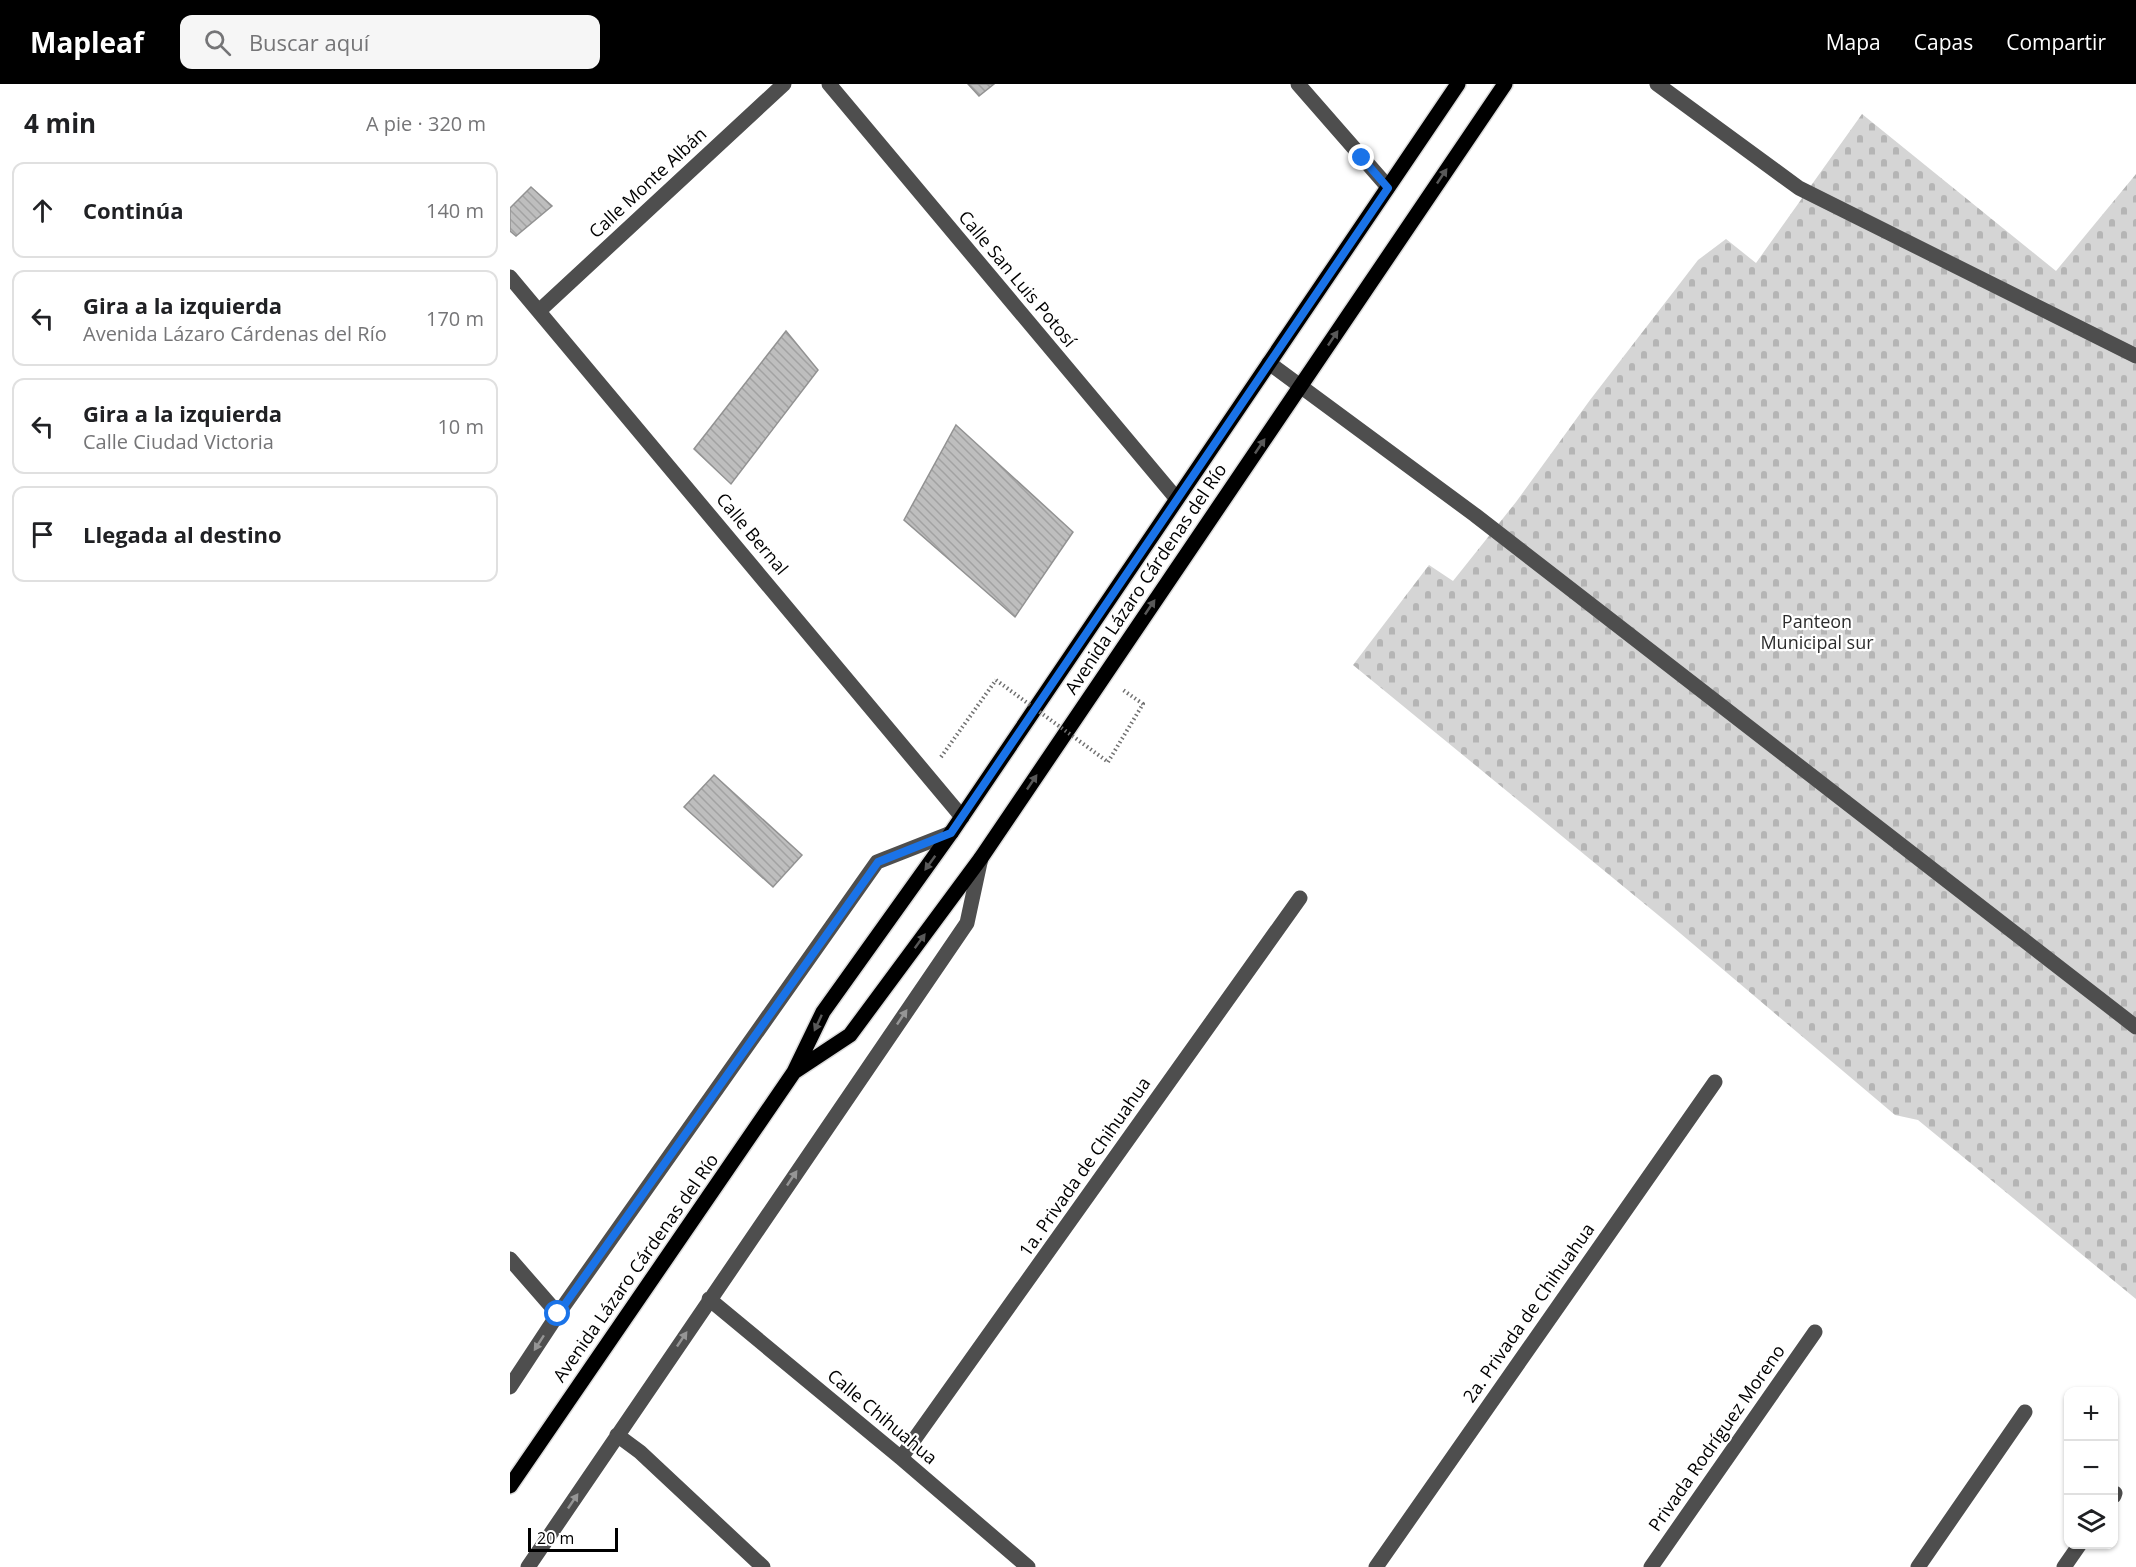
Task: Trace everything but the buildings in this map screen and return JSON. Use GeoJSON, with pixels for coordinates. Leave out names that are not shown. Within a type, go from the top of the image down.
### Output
{"type":"FeatureCollection","features":[{"type":"Feature","properties":{"kind":"main road","name":"Avenida Lázaro Cárdenas del Río"},"geometry":{"type":"LineString","coordinates":[[510,1486],[794,1072],[823,1012],[962,817],[1458,84]]}},
{"type":"Feature","properties":{"kind":"main road","name":"Avenida Lázaro Cárdenas del Río"},"geometry":{"type":"LineString","coordinates":[[794,1072],[850,1035],[981,858],[1505,84]]}},
{"type":"Feature","properties":{"kind":"street","name":"Calle Monte Albán"},"geometry":{"type":"LineString","coordinates":[[539,311],[784,84]]}},
{"type":"Feature","properties":{"kind":"street","name":"Calle San Luis Potosí"},"geometry":{"type":"LineString","coordinates":[[829,84],[1176,498]]}},
{"type":"Feature","properties":{"kind":"street"},"geometry":{"type":"LineString","coordinates":[[1298,84],[1388,188]]}},
{"type":"Feature","properties":{"kind":"street"},"geometry":{"type":"LineString","coordinates":[[1657,84],[1799,188],[2136,356]]}},
{"type":"Feature","properties":{"kind":"street","name":"Calle Bernal"},"geometry":{"type":"LineString","coordinates":[[510,277],[962,817]]}},
{"type":"Feature","properties":{"kind":"street"},"geometry":{"type":"LineString","coordinates":[[1269,363],[1475,515],[2136,1027]]}},
{"type":"Feature","properties":{"kind":"street"},"geometry":{"type":"LineString","coordinates":[[510,1387],[558,1314],[878,862],[951,833]]}},
{"type":"Feature","properties":{"kind":"street"},"geometry":{"type":"LineString","coordinates":[[528,1567],[967,923],[981,858]]}},
{"type":"Feature","properties":{"kind":"street","name":"1a. Privada de Chihuahua"},"geometry":{"type":"LineString","coordinates":[[901,1458],[1300,898]]}},
{"type":"Feature","properties":{"kind":"street","name":"2a. Privada de Chihuahua"},"geometry":{"type":"LineString","coordinates":[[1376,1567],[1715,1082]]}},
{"type":"Feature","properties":{"kind":"street"},"geometry":{"type":"LineString","coordinates":[[510,1259],[558,1314]]}},
{"type":"Feature","properties":{"kind":"street","name":"Calle Chihuahua"},"geometry":{"type":"LineString","coordinates":[[709,1299],[1028,1567]]}},
{"type":"Feature","properties":{"kind":"street","name":"Privada Rodríguez Moreno"},"geometry":{"type":"LineString","coordinates":[[1651,1567],[1815,1332]]}},
{"type":"Feature","properties":{"kind":"street"},"geometry":{"type":"LineString","coordinates":[[1918,1567],[2025,1412]]}},
{"type":"Feature","properties":{"kind":"street"},"geometry":{"type":"LineString","coordinates":[[617,1435],[640,1452],[763,1567]]}},
{"type":"Feature","properties":{"kind":"street"},"geometry":{"type":"LineString","coordinates":[[2064,1567],[2077,1549]]}},
{"type":"Feature","properties":{"kind":"path"},"geometry":{"type":"LineString","coordinates":[[928,775],[996,680],[1108,762],[1143,704]]}},
{"type":"Feature","properties":{"kind":"green space","name":"Panteon Municipal sur"},"geometry":{"type":"Polygon","coordinates":[[[1862,114],[2056,271],[2136,174],[2136,1299],[1918,1120],[1895,1115],[1674,928],[1353,665],[1429,565],[1453,581],[1516,502],[1590,400],[1698,260],[1726,239],[1756,263],[1862,114]]]}},
{"type":"Feature","properties":{"kind":"route"},"geometry":{"type":"LineString","coordinates":[[558,1314],[878,862],[951,833],[1388,188],[1362,158]]}}]}
